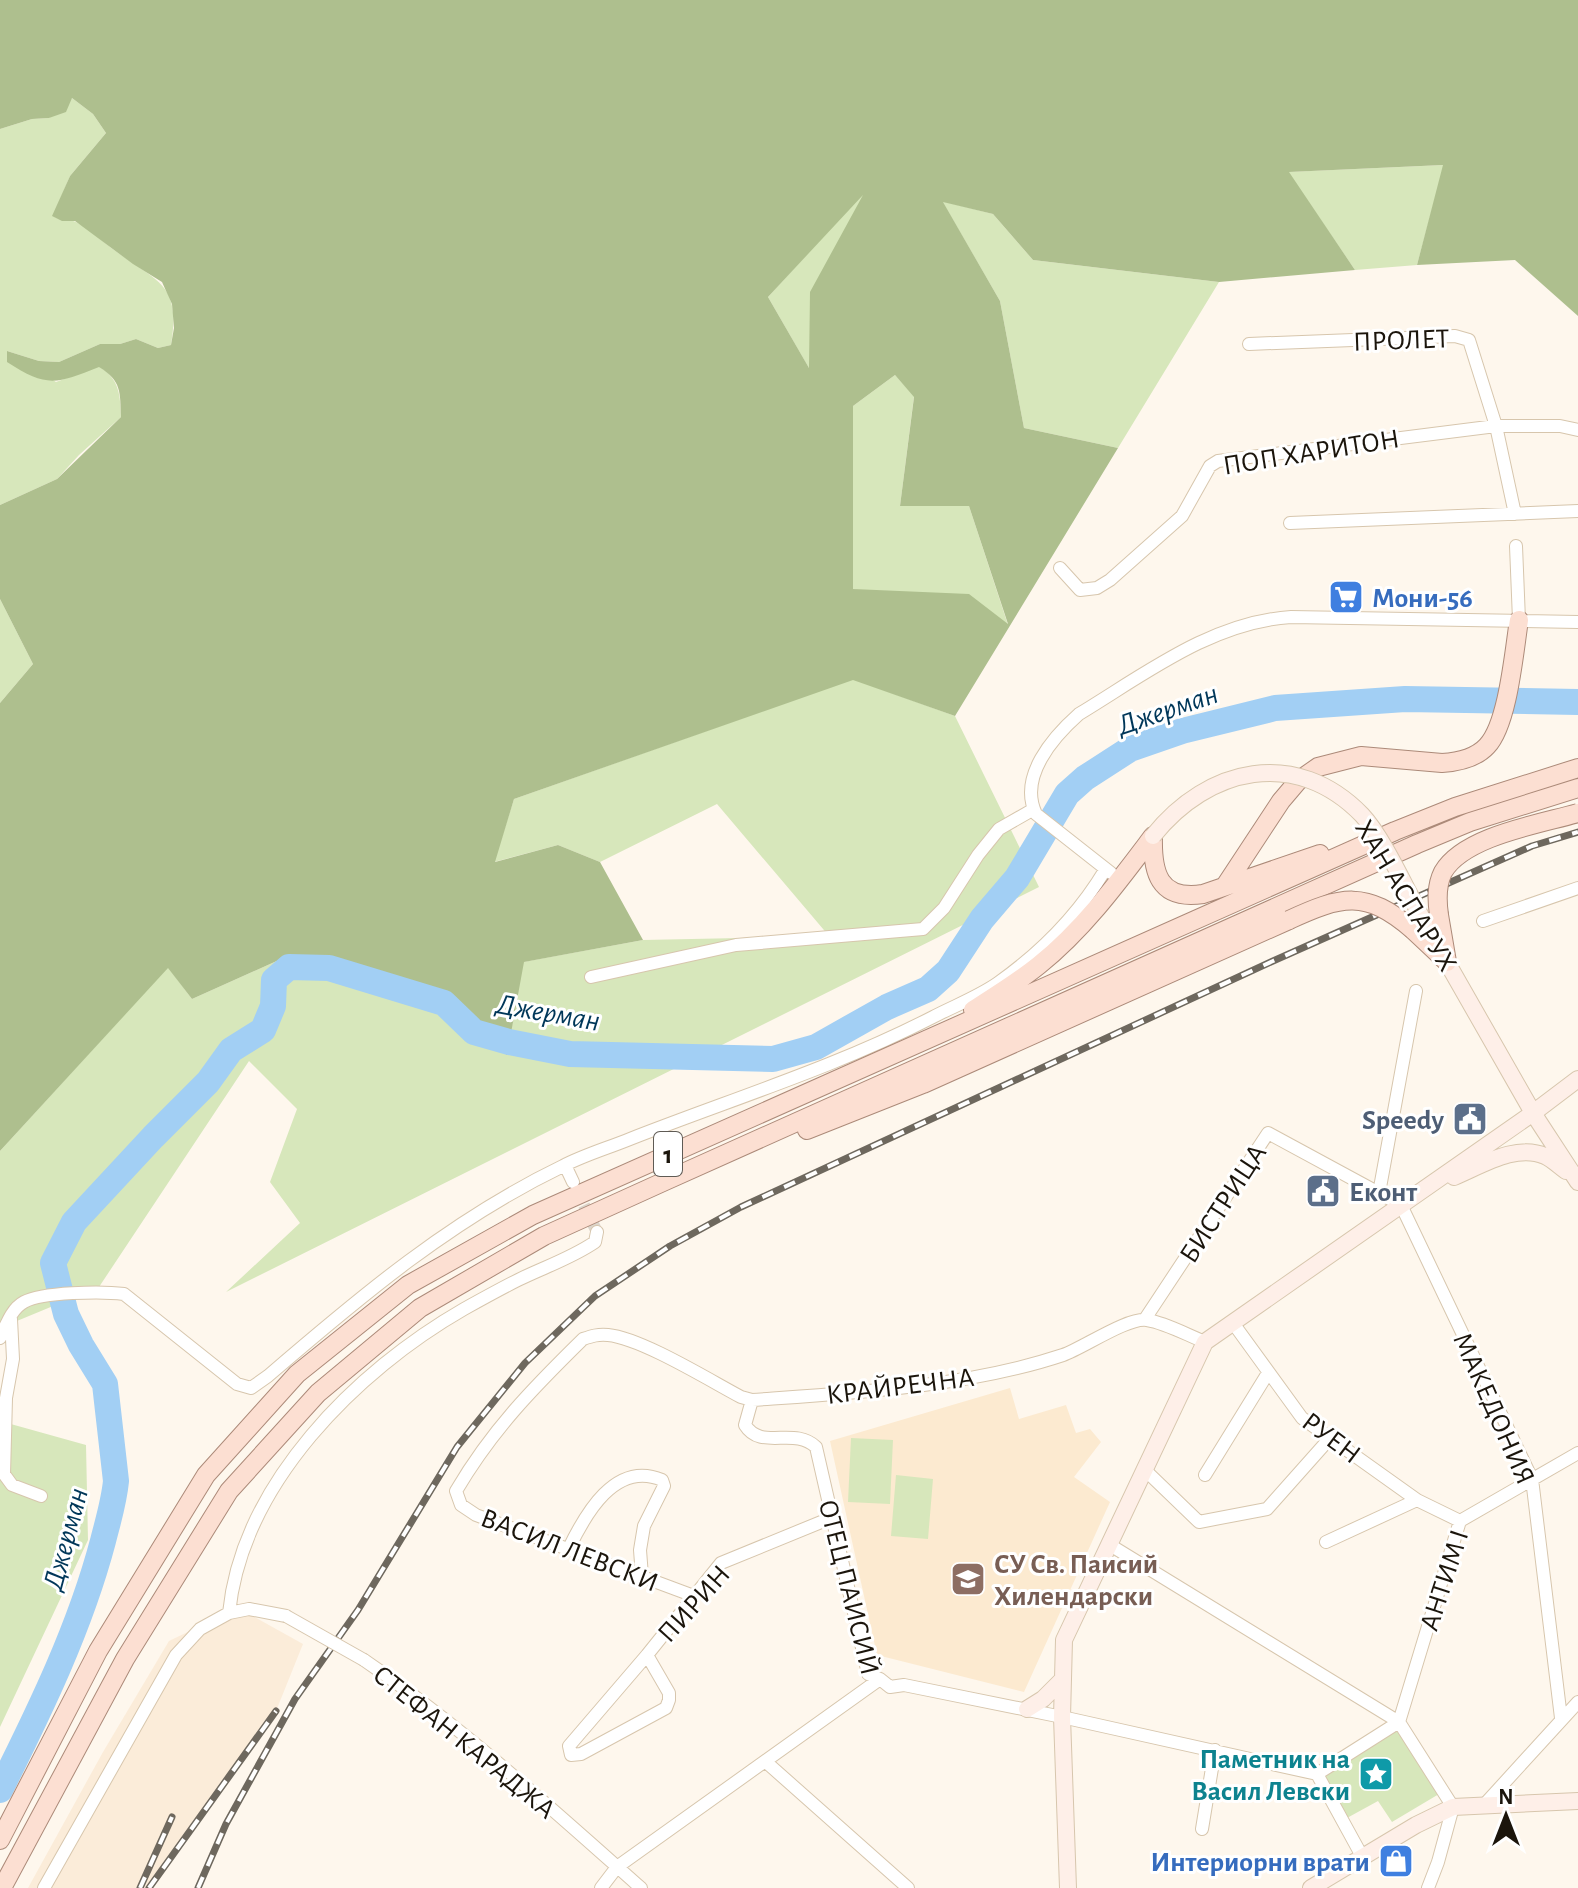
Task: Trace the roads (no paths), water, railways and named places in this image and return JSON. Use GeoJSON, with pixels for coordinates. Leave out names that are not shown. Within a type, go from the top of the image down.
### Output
{"type":"FeatureCollection","features":[{"type":"Feature","properties":{"kind":"main road"},"geometry":{"type":"LineString","coordinates":[[1225,886],[1281,801],[1308,772],[1330,762],[1361,756],[1455,762],[1484,749],[1496,733],[1503,715],[1519,620]]}},
{"type":"Feature","properties":{"kind":"main road","name":"1"},"geometry":{"type":"LineString","coordinates":[[0,1840],[98,1651],[206,1475],[297,1374],[408,1285],[533,1215],[1455,807],[1578,768]]}},
{"type":"Feature","properties":{"kind":"main road","name":"1"},"geometry":{"type":"LineString","coordinates":[[2,1888],[125,1659],[229,1491],[318,1393],[420,1308],[544,1236],[647,1189],[1417,844],[1470,822],[1578,788]]}},
{"type":"Feature","properties":{"kind":"main road"},"geometry":{"type":"LineString","coordinates":[[1113,874],[1159,880],[1184,895],[1203,894],[1455,807]]}},
{"type":"Feature","properties":{"kind":"main road"},"geometry":{"type":"LineString","coordinates":[[1447,962],[1425,922],[1448,866],[1462,853],[1488,840],[1578,813]]}},
{"type":"Feature","properties":{"kind":"main road"},"geometry":{"type":"LineString","coordinates":[[1153,836],[1153,862],[1159,880]]}},
{"type":"Feature","properties":{"kind":"main road"},"geometry":{"type":"LineString","coordinates":[[928,1040],[1040,964],[1062,945],[1113,874],[1153,836]]}},
{"type":"Feature","properties":{"kind":"main road"},"geometry":{"type":"LineString","coordinates":[[647,1189],[867,1108],[1331,902],[1347,900],[1375,905],[1394,914],[1425,922],[1447,962]]}},
{"type":"Feature","properties":{"kind":"street","name":"ПРОЛЕТ"},"geometry":{"type":"LineString","coordinates":[[1249,344],[1462,336],[1472,347],[1496,426],[1515,514]]}},
{"type":"Feature","properties":{"kind":"street","name":"ПОП ХАРИТОН"},"geometry":{"type":"LineString","coordinates":[[1060,568],[1080,590],[1097,588],[1110,580],[1182,516],[1210,466],[1218,461],[1496,426],[1560,426],[1578,430]]}},
{"type":"Feature","properties":{"kind":"street"},"geometry":{"type":"LineString","coordinates":[[1290,523],[1578,511]]}},
{"type":"Feature","properties":{"kind":"street"},"geometry":{"type":"LineString","coordinates":[[1516,546],[1519,620]]}},
{"type":"Feature","properties":{"kind":"street"},"geometry":{"type":"LineString","coordinates":[[0,1338],[10,1316],[23,1302],[102,1291],[124,1294],[237,1384],[251,1388],[430,1243],[565,1165],[822,1068],[894,1037],[997,984],[1066,924],[1113,874],[1091,860],[1035,812],[1030,791],[1045,753],[1065,726],[1079,714],[1177,655],[1234,627],[1262,619],[1578,622]]}},
{"type":"Feature","properties":{"kind":"street","name":"ХАН АСПАРУХ"},"geometry":{"type":"LineString","coordinates":[[1153,836],[1191,797],[1228,778],[1273,774],[1311,781],[1339,796],[1367,820],[1425,922]]}},
{"type":"Feature","properties":{"kind":"street"},"geometry":{"type":"LineString","coordinates":[[591,977],[736,945],[923,929],[944,908],[999,829],[1035,812]]}},
{"type":"Feature","properties":{"kind":"street"},"geometry":{"type":"LineString","coordinates":[[1483,921],[1578,888]]}},
{"type":"Feature","properties":{"kind":"street","name":"ХАН АСПАРУХ"},"geometry":{"type":"LineString","coordinates":[[1447,962],[1533,1113],[1576,1179]]}},
{"type":"Feature","properties":{"kind":"street"},"geometry":{"type":"LineString","coordinates":[[1379,1193],[1416,991]]}},
{"type":"Feature","properties":{"kind":"street"},"geometry":{"type":"LineString","coordinates":[[1068,1888],[1062,1717],[1064,1640],[1205,1342],[1578,1079]]}},
{"type":"Feature","properties":{"kind":"street","name":"БИСТРИЦА"},"geometry":{"type":"LineString","coordinates":[[1145,1319],[1268,1133],[1401,1205]]}},
{"type":"Feature","properties":{"kind":"street"},"geometry":{"type":"LineString","coordinates":[[1427,1188],[1507,1155],[1527,1152],[1546,1156],[1576,1179]]}},
{"type":"Feature","properties":{"kind":"street"},"geometry":{"type":"LineString","coordinates":[[565,1165],[573,1182]]}},
{"type":"Feature","properties":{"kind":"street","name":"МАКЕДОНИЯ"},"geometry":{"type":"LineString","coordinates":[[1401,1205],[1532,1479],[1561,1718]]}},
{"type":"Feature","properties":{"kind":"street"},"geometry":{"type":"LineString","coordinates":[[44,1888],[176,1655],[200,1629],[229,1613],[235,1573],[248,1534],[277,1481],[322,1423],[356,1387],[461,1310],[520,1279],[572,1258],[595,1242],[597,1232]]}},
{"type":"Feature","properties":{"kind":"street"},"geometry":{"type":"LineString","coordinates":[[10,1316],[13,1359],[1,1456],[4,1474],[12,1485],[41,1496]]}},
{"type":"Feature","properties":{"kind":"street"},"geometry":{"type":"LineString","coordinates":[[1145,1319],[1205,1342]]}},
{"type":"Feature","properties":{"kind":"street","name":"КРАЙРЕЧНА"},"geometry":{"type":"LineString","coordinates":[[752,1400],[840,1394],[996,1372],[1060,1356],[1122,1326],[1145,1319]]}},
{"type":"Feature","properties":{"kind":"street","name":"РУЕН"},"geometry":{"type":"LineString","coordinates":[[1233,1323],[1302,1418],[1417,1500],[1460,1521]]}},
{"type":"Feature","properties":{"kind":"street","name":"ВАСИЛ ЛЕВСКИ"},"geometry":{"type":"LineString","coordinates":[[694,1596],[476,1515],[461,1505],[456,1491],[473,1461],[505,1418],[583,1339],[596,1334],[633,1341],[752,1400]]}},
{"type":"Feature","properties":{"kind":"street"},"geometry":{"type":"LineString","coordinates":[[1205,1475],[1268,1373]]}},
{"type":"Feature","properties":{"kind":"street","name":"ОТЕЦ ПАИСИЙ"},"geometry":{"type":"LineString","coordinates":[[752,1400],[745,1425],[750,1433],[761,1438],[799,1437],[816,1447],[868,1674],[880,1679]]}},
{"type":"Feature","properties":{"kind":"street"},"geometry":{"type":"LineString","coordinates":[[1145,1470],[1199,1522],[1219,1519],[1267,1509],[1331,1437]]}},
{"type":"Feature","properties":{"kind":"street","name":"АНТИМ I"},"geometry":{"type":"LineString","coordinates":[[1399,1722],[1460,1521],[1578,1453]]}},
{"type":"Feature","properties":{"kind":"street"},"geometry":{"type":"LineString","coordinates":[[569,1548],[591,1507],[605,1491],[633,1478],[655,1477],[662,1480],[664,1486],[644,1526],[640,1550],[642,1576]]}},
{"type":"Feature","properties":{"kind":"street"},"geometry":{"type":"LineString","coordinates":[[1326,1542],[1417,1500]]}},
{"type":"Feature","properties":{"kind":"street","name":"ПИРИН"},"geometry":{"type":"LineString","coordinates":[[647,1655],[669,1693],[666,1708],[581,1754],[571,1755],[569,1746],[721,1563],[831,1518]]}},
{"type":"Feature","properties":{"kind":"street"},"geometry":{"type":"LineString","coordinates":[[1110,1545],[1399,1722],[1453,1807],[1428,1888]]}},
{"type":"Feature","properties":{"kind":"street","name":"СТЕФАН КАРАДЖА"},"geometry":{"type":"LineString","coordinates":[[229,1613],[249,1609],[286,1616],[364,1660],[418,1698],[499,1763],[641,1888]]}},
{"type":"Feature","properties":{"kind":"street"},"geometry":{"type":"LineString","coordinates":[[880,1679],[890,1687],[904,1685],[1027,1709],[1317,1774],[1399,1722]]}},
{"type":"Feature","properties":{"kind":"street","name":"ОТЕЦ ПАИСИЙ"},"geometry":{"type":"LineString","coordinates":[[601,1888],[617,1867],[880,1679]]}},
{"type":"Feature","properties":{"kind":"street"},"geometry":{"type":"LineString","coordinates":[[1027,1709],[1043,1699],[1063,1679]]}},
{"type":"Feature","properties":{"kind":"street"},"geometry":{"type":"LineString","coordinates":[[1484,1805],[1578,1702]]}},
{"type":"Feature","properties":{"kind":"street"},"geometry":{"type":"LineString","coordinates":[[1202,1829],[1215,1750]]}},
{"type":"Feature","properties":{"kind":"street"},"geometry":{"type":"LineString","coordinates":[[766,1762],[908,1888]]}},
{"type":"Feature","properties":{"kind":"street"},"geometry":{"type":"LineString","coordinates":[[1317,1774],[1363,1858]]}},
{"type":"Feature","properties":{"kind":"street"},"geometry":{"type":"LineString","coordinates":[[1311,1888],[1416,1825],[1453,1807],[1578,1801]]}},
{"type":"Feature","properties":{"kind":"waterway","name":"Джерман"},"geometry":{"type":"LineString","coordinates":[[0,1790],[71,1637],[94,1573],[116,1481],[105,1384],[66,1314],[53,1263],[74,1222],[208,1082],[231,1050],[263,1030],[273,1006],[274,980],[289,967],[329,968],[444,1003],[474,1032],[570,1054],[773,1059],[816,1047],[887,1007],[928,989],[948,971],[982,919],[1017,878],[1067,794],[1085,778],[1130,749],[1182,731],[1275,708],[1405,699],[1578,702]]}},
{"type":"Feature","properties":{"kind":"tunnel"},"geometry":{"type":"LineString","coordinates":[[576,1189],[597,1232]]}},
{"type":"Feature","properties":{"kind":"railway"},"geometry":{"type":"LineString","coordinates":[[198,1888],[226,1824],[295,1699],[358,1610],[457,1447],[525,1363],[595,1296],[670,1246],[741,1207],[1273,961],[1532,846],[1578,832]]}},
{"type":"Feature","properties":{"kind":"railway"},"geometry":{"type":"LineString","coordinates":[[149,1888],[276,1711]]}},
{"type":"Feature","properties":{"kind":"railway"},"geometry":{"type":"LineString","coordinates":[[140,1888],[172,1817]]}},
{"type":"Feature","properties":{"kind":"place","name":"Мони-56"},"geometry":{"type":"Point","coordinates":[1346,597]}},
{"type":"Feature","properties":{"kind":"place","name":"Speedy"},"geometry":{"type":"Point","coordinates":[1470,1119]}},
{"type":"Feature","properties":{"kind":"place","name":"Еконт"},"geometry":{"type":"Point","coordinates":[1323,1191]}},
{"type":"Feature","properties":{"kind":"place","name":"СУ Св. Паисий Хилендарски"},"geometry":{"type":"Point","coordinates":[968,1579]}},
{"type":"Feature","properties":{"kind":"place","name":"Паметник на Васил Левски"},"geometry":{"type":"Point","coordinates":[1376,1774]}},
{"type":"Feature","properties":{"kind":"place","name":"Интериорни врати"},"geometry":{"type":"Point","coordinates":[1396,1861]}}]}
